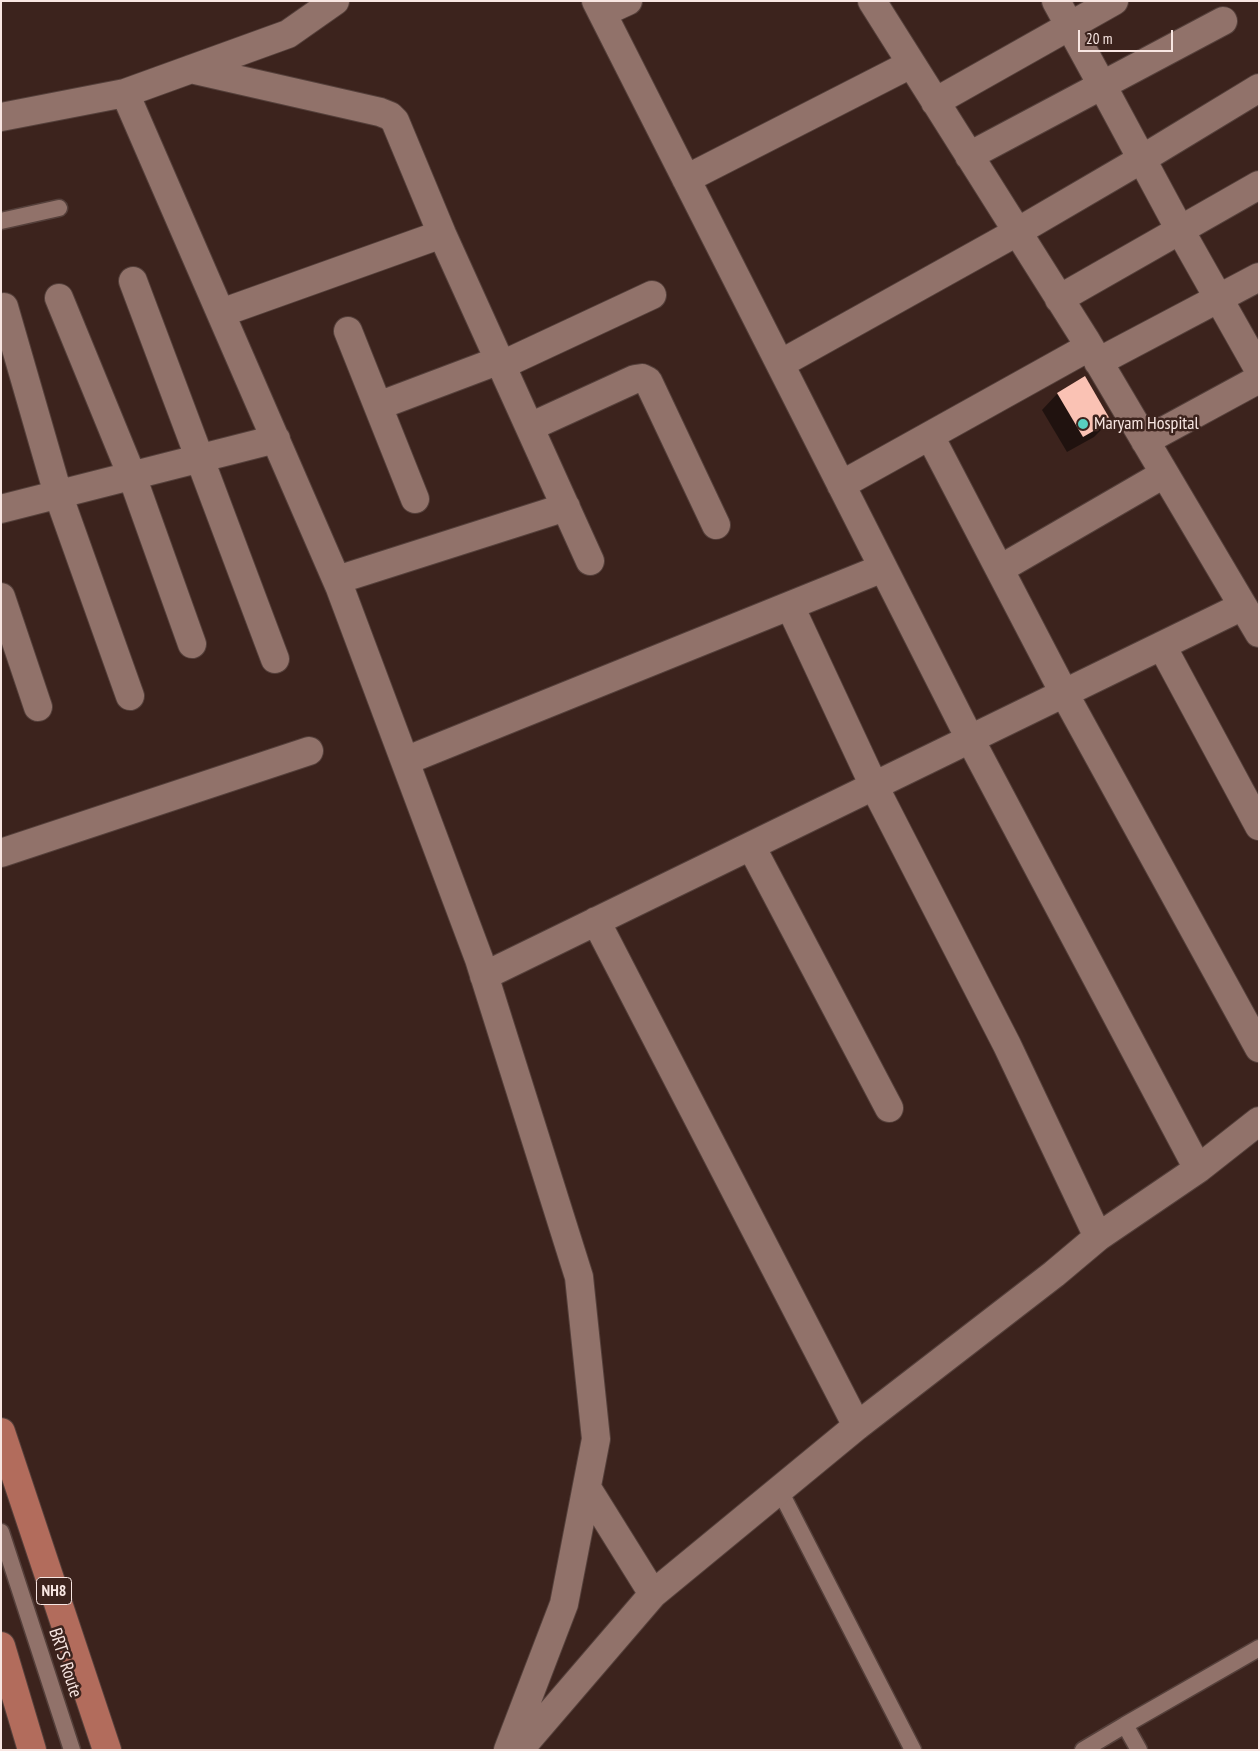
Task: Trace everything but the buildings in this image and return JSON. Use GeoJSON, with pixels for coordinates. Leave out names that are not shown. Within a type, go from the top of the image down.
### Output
{"type":"FeatureCollection","features":[{"type":"Feature","properties":{"kind":"main road","name":"NH8"},"geometry":{"type":"LineString","coordinates":[[1,1432],[107,1750]]}},
{"type":"Feature","properties":{"kind":"main road"},"geometry":{"type":"LineString","coordinates":[[1,1646],[32,1750]]}},
{"type":"Feature","properties":{"kind":"street"},"geometry":{"type":"LineString","coordinates":[[1,116],[125,93],[288,34],[335,1]]}},
{"type":"Feature","properties":{"kind":"street"},"geometry":{"type":"LineString","coordinates":[[628,1],[599,7],[970,739],[1198,1169]]}},
{"type":"Feature","properties":{"kind":"street"},"geometry":{"type":"LineString","coordinates":[[872,1],[1094,354],[1259,633]]}},
{"type":"Feature","properties":{"kind":"street"},"geometry":{"type":"LineString","coordinates":[[1056,1],[1180,230],[1259,370]]}},
{"type":"Feature","properties":{"kind":"street"},"geometry":{"type":"LineString","coordinates":[[935,102],[1114,1]]}},
{"type":"Feature","properties":{"kind":"street"},"geometry":{"type":"LineString","coordinates":[[969,156],[1223,21]]}},
{"type":"Feature","properties":{"kind":"street"},"geometry":{"type":"LineString","coordinates":[[686,179],[911,64]]}},
{"type":"Feature","properties":{"kind":"street"},"geometry":{"type":"LineString","coordinates":[[191,69],[380,112],[390,116],[395,121],[442,234],[590,561]]}},
{"type":"Feature","properties":{"kind":"street"},"geometry":{"type":"LineString","coordinates":[[780,364],[1017,232],[1259,88]]}},
{"type":"Feature","properties":{"kind":"street"},"geometry":{"type":"LineString","coordinates":[[125,93],[337,580],[484,976],[579,1277],[596,1440],[564,1604],[508,1750]]}},
{"type":"Feature","properties":{"kind":"street"},"geometry":{"type":"LineString","coordinates":[[1059,299],[1259,185]]}},
{"type":"Feature","properties":{"kind":"street"},"geometry":{"type":"LineString","coordinates":[[220,313],[442,234]]}},
{"type":"Feature","properties":{"kind":"street"},"geometry":{"type":"LineString","coordinates":[[841,485],[930,436],[1094,354],[1218,298],[1259,277]]}},
{"type":"Feature","properties":{"kind":"street"},"geometry":{"type":"LineString","coordinates":[[133,281],[275,658]]}},
{"type":"Feature","properties":{"kind":"street"},"geometry":{"type":"LineString","coordinates":[[378,406],[501,363],[652,295]]}},
{"type":"Feature","properties":{"kind":"street"},"geometry":{"type":"LineString","coordinates":[[59,298],[132,476],[192,644]]}},
{"type":"Feature","properties":{"kind":"street"},"geometry":{"type":"LineString","coordinates":[[4,307],[58,494],[130,696]]}},
{"type":"Feature","properties":{"kind":"street"},"geometry":{"type":"LineString","coordinates":[[348,331],[415,500]]}},
{"type":"Feature","properties":{"kind":"street"},"geometry":{"type":"LineString","coordinates":[[530,428],[635,379],[642,378],[648,381],[716,525]]}},
{"type":"Feature","properties":{"kind":"street"},"geometry":{"type":"LineString","coordinates":[[1145,441],[1259,379]]}},
{"type":"Feature","properties":{"kind":"street"},"geometry":{"type":"LineString","coordinates":[[930,436],[1064,693],[1259,1048]]}},
{"type":"Feature","properties":{"kind":"street"},"geometry":{"type":"LineString","coordinates":[[1,509],[276,439]]}},
{"type":"Feature","properties":{"kind":"street"},"geometry":{"type":"LineString","coordinates":[[1000,569],[1164,474]]}},
{"type":"Feature","properties":{"kind":"street"},"geometry":{"type":"LineString","coordinates":[[337,580],[566,507]]}},
{"type":"Feature","properties":{"kind":"street"},"geometry":{"type":"LineString","coordinates":[[405,761],[883,568]]}},
{"type":"Feature","properties":{"kind":"street"},"geometry":{"type":"LineString","coordinates":[[1,597],[38,707]]}},
{"type":"Feature","properties":{"kind":"street"},"geometry":{"type":"LineString","coordinates":[[790,606],[874,786],[1007,1045],[1098,1237]]}},
{"type":"Feature","properties":{"kind":"street"},"geometry":{"type":"LineString","coordinates":[[484,976],[1243,606]]}},
{"type":"Feature","properties":{"kind":"street"},"geometry":{"type":"LineString","coordinates":[[1162,646],[1259,826]]}},
{"type":"Feature","properties":{"kind":"street"},"geometry":{"type":"LineString","coordinates":[[1,853],[309,751]]}},
{"type":"Feature","properties":{"kind":"street"},"geometry":{"type":"LineString","coordinates":[[751,846],[889,1108]]}},
{"type":"Feature","properties":{"kind":"street"},"geometry":{"type":"LineString","coordinates":[[596,921],[857,1426]]}},
{"type":"Feature","properties":{"kind":"street"},"geometry":{"type":"LineString","coordinates":[[519,1750],[653,1594],[857,1426],[1054,1274],[1098,1237],[1198,1169],[1259,1121]]}},
{"type":"Feature","properties":{"kind":"street"},"geometry":{"type":"LineString","coordinates":[[587,1488],[653,1594]]}},
{"type":"Feature","properties":{"kind":"lane"},"geometry":{"type":"LineString","coordinates":[[1,221],[59,208]]}},
{"type":"Feature","properties":{"kind":"lane"},"geometry":{"type":"LineString","coordinates":[[779,1489],[913,1750]]}},
{"type":"Feature","properties":{"kind":"lane","name":"BRTS Route"},"geometry":{"type":"LineString","coordinates":[[1,1532],[72,1750]]}},
{"type":"Feature","properties":{"kind":"lane"},"geometry":{"type":"LineString","coordinates":[[1083,1750],[1259,1648]]}},
{"type":"Feature","properties":{"kind":"lane"},"geometry":{"type":"LineString","coordinates":[[1126,1725],[1139,1750]]}},
{"type":"Feature","properties":{"kind":"place","name":"Maryam Hospital"},"geometry":{"type":"Point","coordinates":[1083,424]}}]}
